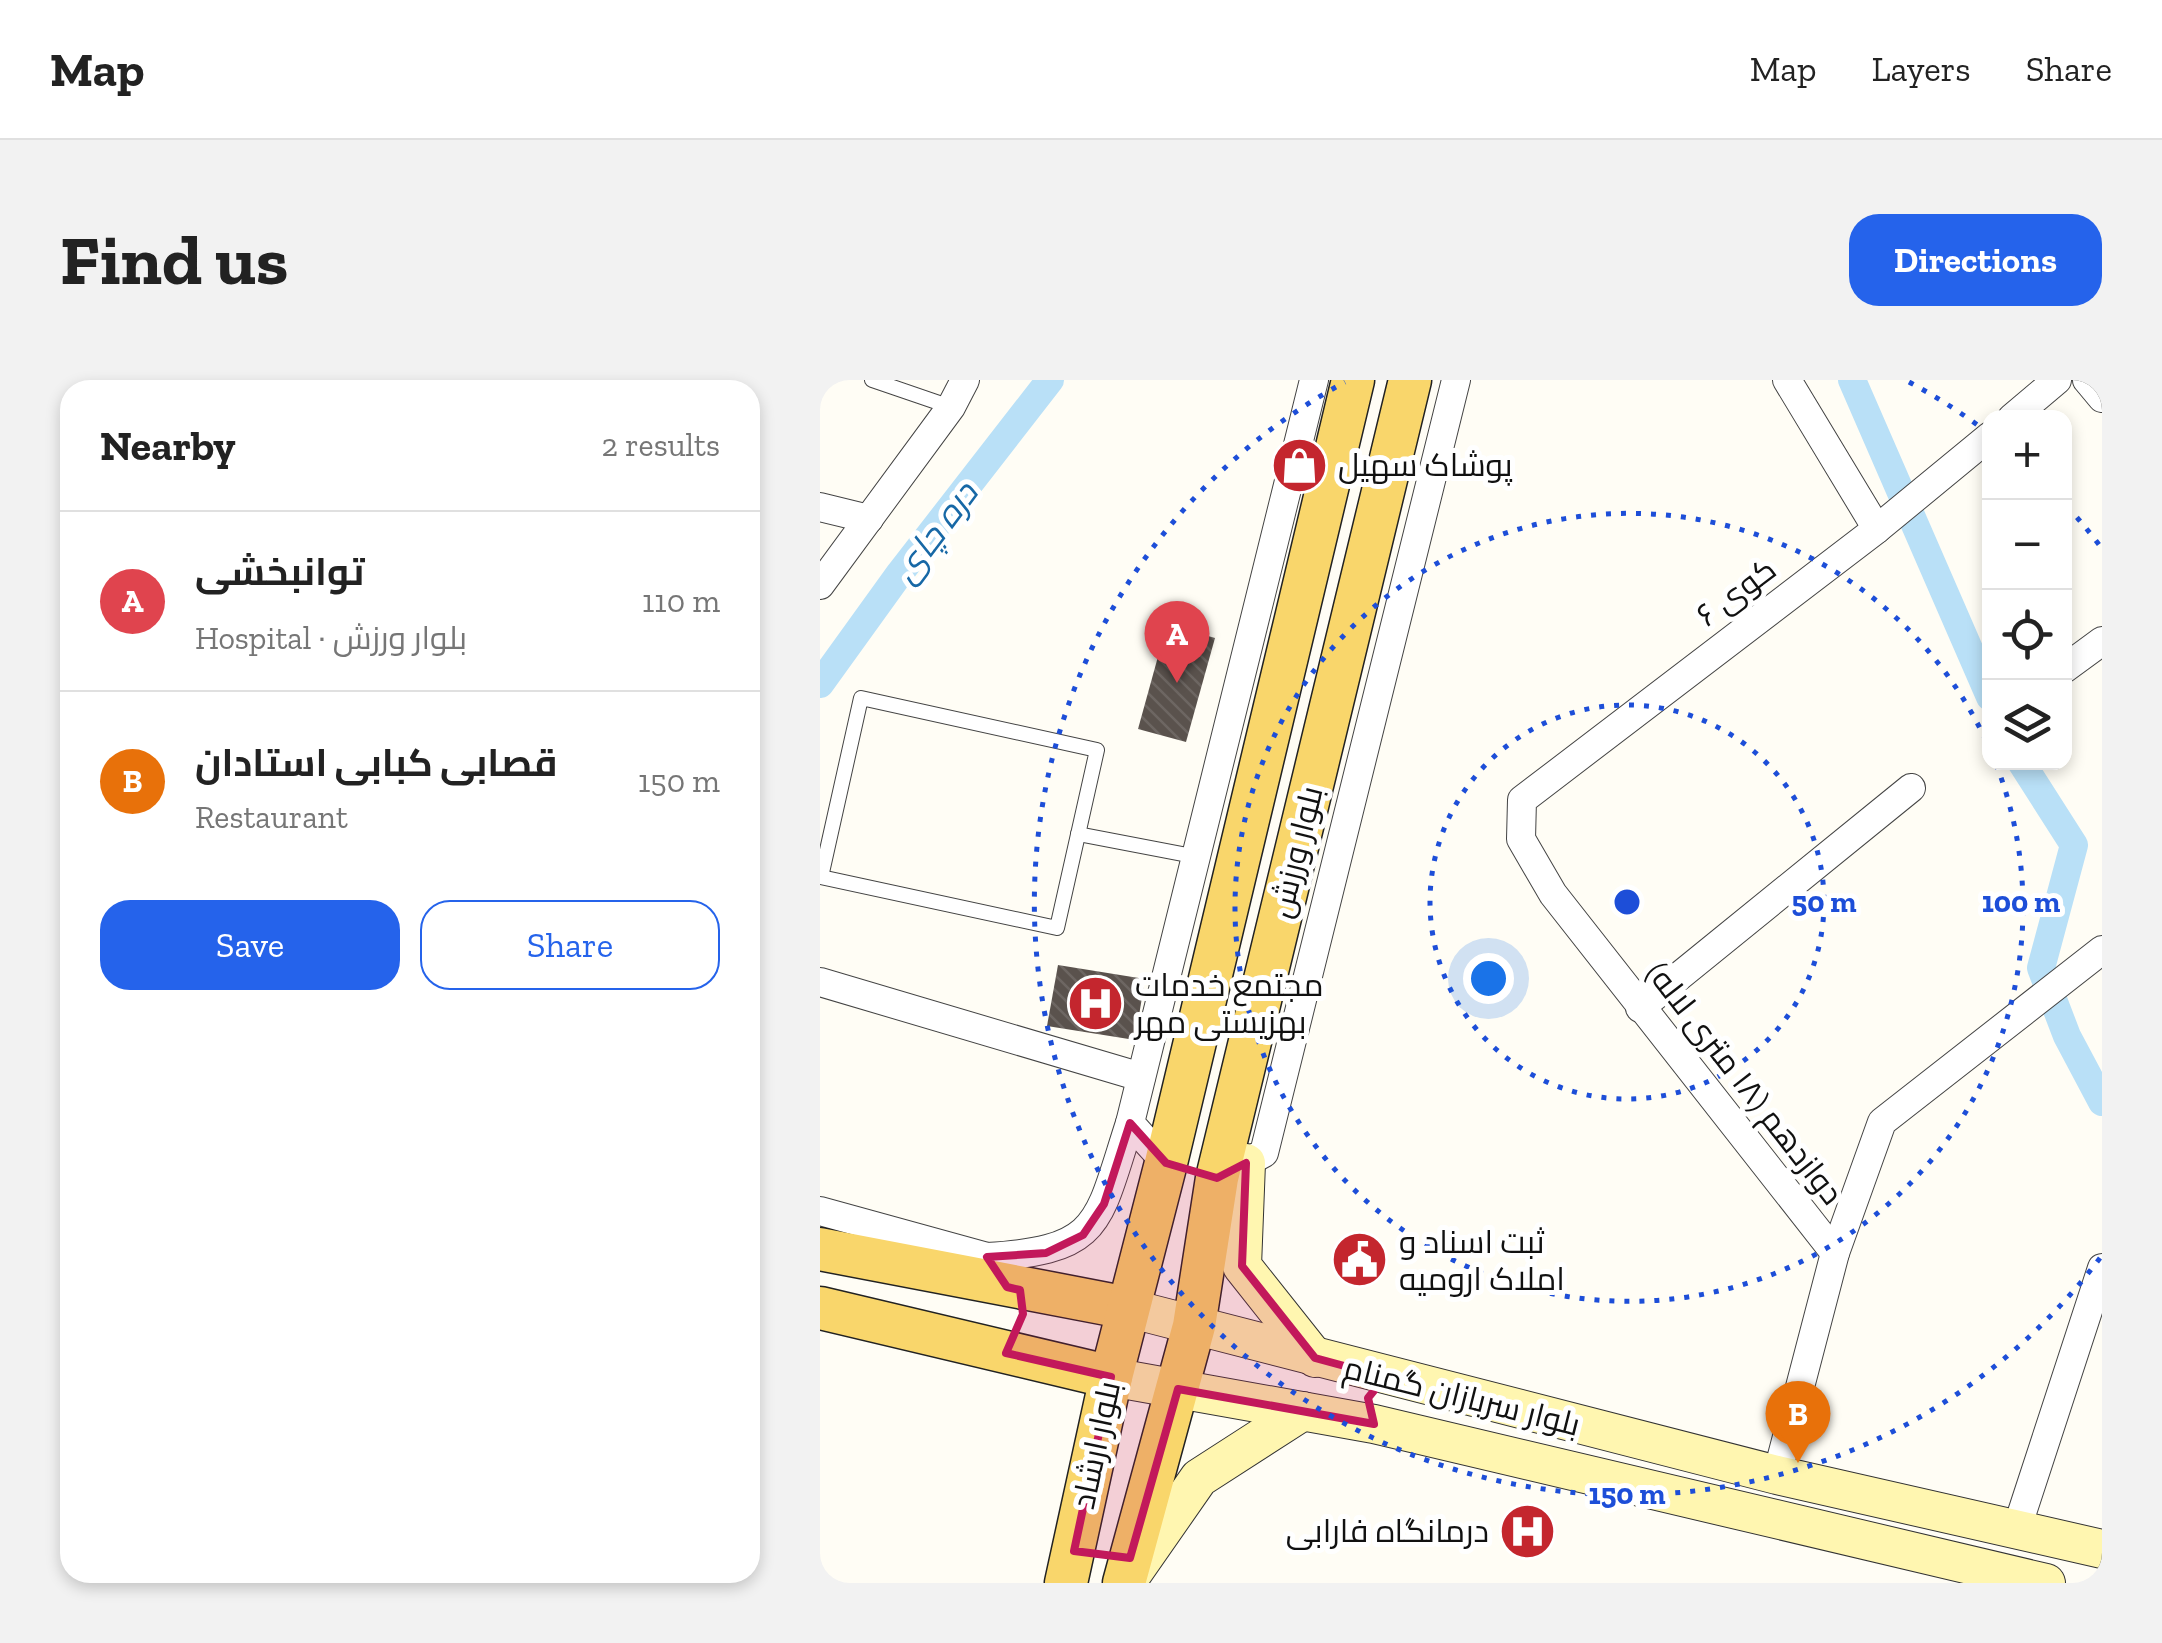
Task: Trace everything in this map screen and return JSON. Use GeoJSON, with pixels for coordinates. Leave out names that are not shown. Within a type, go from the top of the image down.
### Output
{"type":"FeatureCollection","features":[{"type":"Feature","properties":{"kind":"main road","name":"بلوار ورزش"},"geometry":{"type":"LineString","coordinates":[[1128,1308],[1354,380]]}},
{"type":"Feature","properties":{"kind":"main road","name":"بلوار ورزش"},"geometry":{"type":"LineString","coordinates":[[1194,1326],[1410,380]]}},
{"type":"Feature","properties":{"kind":"main road"},"geometry":{"type":"LineString","coordinates":[[1166,1164],[1231,1171],[1242,1266],[1315,1358]]}},
{"type":"Feature","properties":{"kind":"main road","name":"بلوار سربازان گمنام"},"geometry":{"type":"LineString","coordinates":[[820,1249],[1004,1278],[1777,1476],[2102,1549]]}},
{"type":"Feature","properties":{"kind":"main road"},"geometry":{"type":"LineString","coordinates":[[1004,1278],[1022,1325],[1006,1354]]}},
{"type":"Feature","properties":{"kind":"main road","name":"بلوار سربازان گمنام"},"geometry":{"type":"LineString","coordinates":[[820,1308],[1110,1377],[1374,1424],[2046,1583]]}},
{"type":"Feature","properties":{"kind":"main road","name":"بلوار ارشاد"},"geometry":{"type":"LineString","coordinates":[[1070,1567],[1128,1308]]}},
{"type":"Feature","properties":{"kind":"main road","name":"بلوار ارشاد"},"geometry":{"type":"LineString","coordinates":[[1126,1575],[1194,1326]]}},
{"type":"Feature","properties":{"kind":"main road"},"geometry":{"type":"LineString","coordinates":[[1374,1424],[1368,1398],[1385,1377]]}},
{"type":"Feature","properties":{"kind":"main road"},"geometry":{"type":"LineString","coordinates":[[1070,1567],[1126,1575],[1198,1478],[1304,1412]]}},
{"type":"Feature","properties":{"kind":"street"},"geometry":{"type":"LineString","coordinates":[[820,585],[951,407],[965,380]]}},
{"type":"Feature","properties":{"kind":"street"},"geometry":{"type":"LineString","coordinates":[[820,1210],[1004,1278],[1083,1235],[1104,1204],[1130,1123],[1199,857],[1314,380]]}},
{"type":"Feature","properties":{"kind":"street"},"geometry":{"type":"LineString","coordinates":[[1231,1171],[1264,1153],[1456,380]]}},
{"type":"Feature","properties":{"kind":"street"},"geometry":{"type":"LineString","coordinates":[[1787,380],[1877,529]]}},
{"type":"Feature","properties":{"kind":"street"},"geometry":{"type":"LineString","coordinates":[[2022,410],[2058,380]]}},
{"type":"Feature","properties":{"kind":"street"},"geometry":{"type":"LineString","coordinates":[[2086,380],[2102,398]]}},
{"type":"Feature","properties":{"kind":"street","name":"کوی ۶"},"geometry":{"type":"LineString","coordinates":[[1522,800],[1877,529],[1982,443]]}},
{"type":"Feature","properties":{"kind":"street"},"geometry":{"type":"LineString","coordinates":[[820,507],[869,519]]}},
{"type":"Feature","properties":{"kind":"street"},"geometry":{"type":"LineString","coordinates":[[2072,663],[2102,641]]}},
{"type":"Feature","properties":{"kind":"street"},"geometry":{"type":"LineString","coordinates":[[1640,1008],[1911,788]]}},
{"type":"Feature","properties":{"kind":"street","name":"دوازدهم (۱۸ متری لاله)"},"geometry":{"type":"LineString","coordinates":[[1522,800],[1521,839],[1553,894],[1835,1253]]}},
{"type":"Feature","properties":{"kind":"street"},"geometry":{"type":"LineString","coordinates":[[1777,1476],[1835,1253],[1882,1122],[2102,950]]}},
{"type":"Feature","properties":{"kind":"street"},"geometry":{"type":"LineString","coordinates":[[820,982],[1141,1077]]}},
{"type":"Feature","properties":{"kind":"street"},"geometry":{"type":"LineString","coordinates":[[1130,1123],[1166,1164]]}},
{"type":"Feature","properties":{"kind":"street"},"geometry":{"type":"LineString","coordinates":[[2016,1528],[2102,1268]]}},
{"type":"Feature","properties":{"kind":"lane"},"geometry":{"type":"LineString","coordinates":[[872,380],[951,407]]}},
{"type":"Feature","properties":{"kind":"lane"},"geometry":{"type":"LineString","coordinates":[[861,698],[1097,750],[1078,834],[1056,928],[821,877],[861,698]]}},
{"type":"Feature","properties":{"kind":"lane"},"geometry":{"type":"LineString","coordinates":[[1078,834],[1199,857]]}},
{"type":"Feature","properties":{"kind":"highlighted area"},"geometry":{"type":"Polygon","coordinates":[[[1130,1123],[1166,1163],[1217,1178],[1246,1163],[1242,1266],[1315,1358],[1385,1377],[1368,1398],[1374,1424],[1178,1389],[1130,1558],[1074,1551],[1111,1377],[1006,1353],[1023,1314],[1020,1290],[1007,1287],[987,1257],[1046,1253],[1083,1235],[1104,1204],[1130,1123]]]}},
{"type":"Feature","properties":{"kind":"building"},"geometry":{"type":"Polygon","coordinates":[[[1167,624],[1215,638],[1186,742],[1138,729],[1167,624]]]}},
{"type":"Feature","properties":{"kind":"building","name":"مجتمع خدمات بهزیستی مهر"},"geometry":{"type":"Polygon","coordinates":[[[1058,965],[1145,979],[1135,1040],[1047,1026],[1058,965]]]}},
{"type":"Feature","properties":{"kind":"waterway","name":"دره چای"},"geometry":{"type":"LineString","coordinates":[[820,684],[900,573],[1050,380]]}},
{"type":"Feature","properties":{"kind":"waterway"},"geometry":{"type":"LineString","coordinates":[[1852,380],[1983,680]]}},
{"type":"Feature","properties":{"kind":"waterway"},"geometry":{"type":"LineString","coordinates":[[2026,770],[2074,845],[2041,968],[2067,1036],[2102,1102]]}},
{"type":"Feature","properties":{"kind":"place","name":"پوشاک سهیل"},"geometry":{"type":"Point","coordinates":[1299,465]}},
{"type":"Feature","properties":{"kind":"place","name":"توانبخشی"},"geometry":{"type":"Point","coordinates":[1177,683]}},
{"type":"Feature","properties":{"kind":"place","name":"مجتمع خدمات بهزیستی مهر"},"geometry":{"type":"Point","coordinates":[1096,1003]}},
{"type":"Feature","properties":{"kind":"place","name":"ثبت اسناد و املاک ارومیه"},"geometry":{"type":"Point","coordinates":[1360,1260]}},
{"type":"Feature","properties":{"kind":"place","name":"قصابی کبابی استادان"},"geometry":{"type":"Point","coordinates":[1798,1463]}},
{"type":"Feature","properties":{"kind":"place","name":"درمانگاه فارابی"},"geometry":{"type":"Point","coordinates":[1528,1531]}}]}
